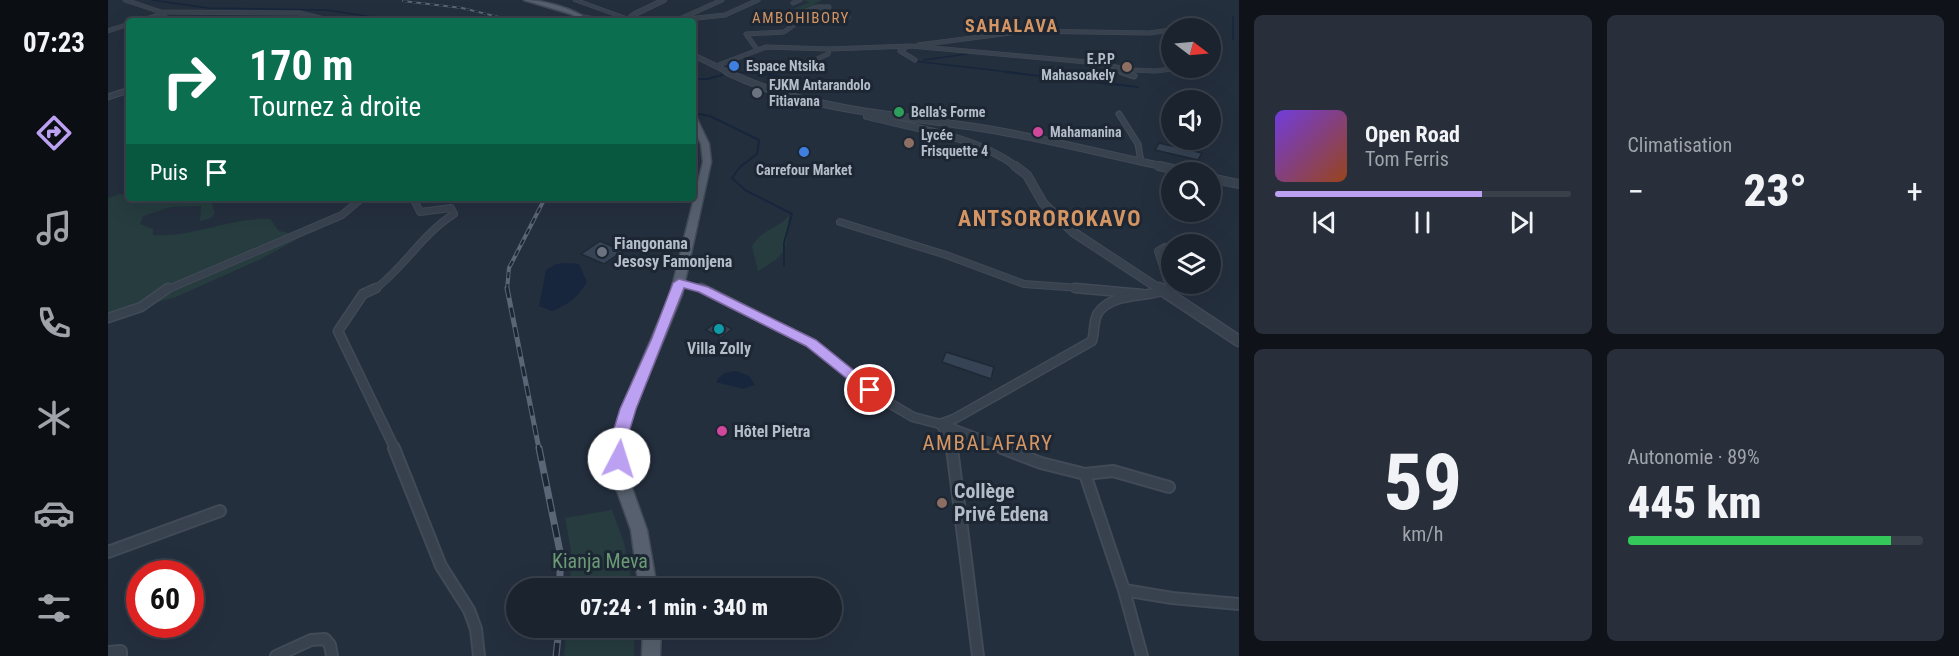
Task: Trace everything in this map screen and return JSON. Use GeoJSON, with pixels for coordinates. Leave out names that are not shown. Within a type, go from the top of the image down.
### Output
{"type":"FeatureCollection","features":[{"type":"Feature","properties":{"kind":"main road"},"geometry":{"type":"LineString","coordinates":[[527,0],[581,17]]}},
{"type":"Feature","properties":{"kind":"main road"},"geometry":{"type":"LineString","coordinates":[[646,578],[639,531],[624,488],[618,442],[628,409],[659,338],[679,283],[707,162],[705,144],[696,127]]}},
{"type":"Feature","properties":{"kind":"main road"},"geometry":{"type":"LineString","coordinates":[[651,656],[652,638]]}},
{"type":"Feature","properties":{"kind":"street"},"geometry":{"type":"LineString","coordinates":[[125,0],[166,18]]}},
{"type":"Feature","properties":{"kind":"street"},"geometry":{"type":"LineString","coordinates":[[575,0],[624,18]]}},
{"type":"Feature","properties":{"kind":"street"},"geometry":{"type":"LineString","coordinates":[[615,14],[635,14],[664,0]]}},
{"type":"Feature","properties":{"kind":"street"},"geometry":{"type":"LineString","coordinates":[[681,18],[722,0]]}},
{"type":"Feature","properties":{"kind":"street"},"geometry":{"type":"LineString","coordinates":[[696,18],[725,15],[758,0]]}},
{"type":"Feature","properties":{"kind":"street"},"geometry":{"type":"LineString","coordinates":[[793,3],[800,0]]}},
{"type":"Feature","properties":{"kind":"street"},"geometry":{"type":"LineString","coordinates":[[825,13],[832,0]]}},
{"type":"Feature","properties":{"kind":"street"},"geometry":{"type":"LineString","coordinates":[[756,48],[746,34],[784,32],[802,19],[791,17],[816,7],[829,7]]}},
{"type":"Feature","properties":{"kind":"street"},"geometry":{"type":"LineString","coordinates":[[151,11],[168,13],[300,12],[321,18]]}},
{"type":"Feature","properties":{"kind":"street"},"geometry":{"type":"LineString","coordinates":[[633,18],[635,14]]}},
{"type":"Feature","properties":{"kind":"street"},"geometry":{"type":"LineString","coordinates":[[150,18],[159,15]]}},
{"type":"Feature","properties":{"kind":"street"},"geometry":{"type":"LineString","coordinates":[[581,17],[586,18]]}},
{"type":"Feature","properties":{"kind":"street"},"geometry":{"type":"LineString","coordinates":[[108,31],[126,25]]}},
{"type":"Feature","properties":{"kind":"street"},"geometry":{"type":"LineString","coordinates":[[716,66],[731,62],[756,48],[904,47],[1025,31],[1161,31]]}},
{"type":"Feature","properties":{"kind":"street"},"geometry":{"type":"LineString","coordinates":[[911,46],[1087,62],[1115,68],[1161,70]]}},
{"type":"Feature","properties":{"kind":"street"},"geometry":{"type":"LineString","coordinates":[[904,47],[906,50],[900,51],[915,60]]}},
{"type":"Feature","properties":{"kind":"street"},"geometry":{"type":"LineString","coordinates":[[804,65],[828,54],[828,49]]}},
{"type":"Feature","properties":{"kind":"street"},"geometry":{"type":"LineString","coordinates":[[696,56],[764,88],[799,98],[854,110],[976,126],[1161,166]]}},
{"type":"Feature","properties":{"kind":"street"},"geometry":{"type":"LineString","coordinates":[[1115,68],[1134,76]]}},
{"type":"Feature","properties":{"kind":"street"},"geometry":{"type":"LineString","coordinates":[[108,97],[126,91]]}},
{"type":"Feature","properties":{"kind":"street"},"geometry":{"type":"LineString","coordinates":[[854,110],[866,116],[978,146],[1002,156],[1027,175],[1043,203],[1073,232],[1161,291]]}},
{"type":"Feature","properties":{"kind":"street"},"geometry":{"type":"LineString","coordinates":[[1119,114],[1139,145],[1143,157],[1141,162]]}},
{"type":"Feature","properties":{"kind":"street"},"geometry":{"type":"LineString","coordinates":[[1221,180],[1239,184]]}},
{"type":"Feature","properties":{"kind":"street"},"geometry":{"type":"LineString","coordinates":[[108,318],[141,307],[172,286],[251,256],[333,219],[349,211],[359,201]]}},
{"type":"Feature","properties":{"kind":"street"},"geometry":{"type":"LineString","coordinates":[[414,201],[420,212],[451,208],[454,214],[431,229],[382,285],[370,294],[363,294],[352,306],[338,331],[366,385],[407,476],[441,566],[469,610],[476,628],[479,656]]}},
{"type":"Feature","properties":{"kind":"street"},"geometry":{"type":"LineString","coordinates":[[840,222],[963,261],[1024,284],[1145,294]]}},
{"type":"Feature","properties":{"kind":"street"},"geometry":{"type":"LineString","coordinates":[[679,283],[703,289],[818,347],[893,407],[914,417],[940,424],[1041,463],[1084,474],[1113,471],[1168,487]]}},
{"type":"Feature","properties":{"kind":"street"},"geometry":{"type":"LineString","coordinates":[[940,424],[954,419],[1092,341],[1097,314],[1104,307],[1145,294],[1161,292]]}},
{"type":"Feature","properties":{"kind":"street"},"geometry":{"type":"LineString","coordinates":[[1166,294],[1239,341]]}},
{"type":"Feature","properties":{"kind":"street"},"geometry":{"type":"LineString","coordinates":[[940,424],[950,440],[955,460],[978,656]]}},
{"type":"Feature","properties":{"kind":"street"},"geometry":{"type":"LineString","coordinates":[[1084,474],[1124,590],[1142,656]]}},
{"type":"Feature","properties":{"kind":"street"},"geometry":{"type":"LineString","coordinates":[[108,552],[220,511]]}},
{"type":"Feature","properties":{"kind":"street"},"geometry":{"type":"LineString","coordinates":[[1124,590],[1172,598],[1239,604]]}},
{"type":"Feature","properties":{"kind":"street"},"geometry":{"type":"LineString","coordinates":[[276,656],[311,640],[325,639],[330,645],[332,656]]}},
{"type":"Feature","properties":{"kind":"street"},"geometry":{"type":"LineString","coordinates":[[108,652],[121,651],[121,656]]}},
{"type":"Feature","properties":{"kind":"green space"},"geometry":{"type":"Polygon","coordinates":[[[801,0],[822,0],[813,5],[829,5],[827,11],[848,11],[852,18],[845,21],[825,20],[832,14],[793,9],[810,2],[801,0]]]}},
{"type":"Feature","properties":{"kind":"green space"},"geometry":{"type":"Polygon","coordinates":[[[120,194],[126,195],[126,201],[216,201],[212,203],[215,213],[211,218],[200,221],[201,206],[171,207],[143,216],[140,224],[153,229],[153,235],[183,233],[240,221],[270,219],[279,231],[294,234],[296,240],[259,260],[176,297],[108,316],[108,198],[120,194]]]}},
{"type":"Feature","properties":{"kind":"green space"},"geometry":{"type":"Polygon","coordinates":[[[789,216],[784,250],[776,259],[758,271],[752,246],[760,236],[789,216]]]}},
{"type":"Feature","properties":{"kind":"green space","name":"Kianja Meva"},"geometry":{"type":"Polygon","coordinates":[[[612,510],[624,543],[631,578],[570,578],[571,551],[565,518],[612,510]]]}},
{"type":"Feature","properties":{"kind":"green space"},"geometry":{"type":"Polygon","coordinates":[[[566,638],[634,638],[634,656],[564,656],[566,638]]]}},
{"type":"Feature","properties":{"kind":"water"},"geometry":{"type":"Polygon","coordinates":[[[556,264],[579,264],[587,282],[568,303],[552,311],[539,306],[546,270],[556,264]]]}},
{"type":"Feature","properties":{"kind":"water"},"geometry":{"type":"Polygon","coordinates":[[[736,371],[749,376],[755,385],[743,389],[716,382],[724,373],[736,371]]]}},
{"type":"Feature","properties":{"kind":"building"},"geometry":{"type":"Polygon","coordinates":[[[1159,143],[1161,150],[1189,150],[1202,153],[1198,160],[1155,150],[1159,143]]]}},
{"type":"Feature","properties":{"kind":"building","name":"Fiangonana Jesosy Famonjena"},"geometry":{"type":"Polygon","coordinates":[[[600,241],[623,251],[604,264],[581,254],[600,241]]]}},
{"type":"Feature","properties":{"kind":"building","name":"Villa Zolly"},"geometry":{"type":"Polygon","coordinates":[[[717,321],[732,329],[721,338],[706,330],[717,321]]]}},
{"type":"Feature","properties":{"kind":"building"},"geometry":{"type":"Polygon","coordinates":[[[946,352],[994,367],[991,379],[942,362],[946,352]]]}},
{"type":"Feature","properties":{"kind":"waterway"},"geometry":{"type":"LineString","coordinates":[[152,0],[208,8],[327,10],[379,18]]}},
{"type":"Feature","properties":{"kind":"waterway"},"geometry":{"type":"LineString","coordinates":[[1233,17],[1233,40]]}},
{"type":"Feature","properties":{"kind":"waterway"},"geometry":{"type":"LineString","coordinates":[[924,60],[967,54]]}},
{"type":"Feature","properties":{"kind":"waterway"},"geometry":{"type":"LineString","coordinates":[[913,61],[1018,73]]}},
{"type":"Feature","properties":{"kind":"waterway"},"geometry":{"type":"LineString","coordinates":[[736,72],[733,72],[754,73]]}},
{"type":"Feature","properties":{"kind":"waterway"},"geometry":{"type":"LineString","coordinates":[[748,72],[754,73]]}},
{"type":"Feature","properties":{"kind":"waterway"},"geometry":{"type":"LineString","coordinates":[[1005,72],[1138,87]]}},
{"type":"Feature","properties":{"kind":"waterway"},"geometry":{"type":"LineString","coordinates":[[754,73],[759,73]]}},
{"type":"Feature","properties":{"kind":"waterway"},"geometry":{"type":"LineString","coordinates":[[754,73],[779,76]]}},
{"type":"Feature","properties":{"kind":"waterway"},"geometry":{"type":"LineString","coordinates":[[696,79],[707,79],[726,74]]}},
{"type":"Feature","properties":{"kind":"waterway"},"geometry":{"type":"LineString","coordinates":[[696,114],[710,116],[759,140],[757,154],[740,167],[732,178],[745,190],[792,214],[784,243],[784,266]]}},
{"type":"Feature","properties":{"kind":"railway"},"geometry":{"type":"LineString","coordinates":[[403,1],[462,8],[503,18]]}},
{"type":"Feature","properties":{"kind":"railway"},"geometry":{"type":"LineString","coordinates":[[507,289],[509,268],[543,201]]}},
{"type":"Feature","properties":{"kind":"railway"},"geometry":{"type":"LineString","coordinates":[[507,289],[539,449]]}},
{"type":"Feature","properties":{"kind":"railway"},"geometry":{"type":"LineString","coordinates":[[539,448],[560,552],[560,578]]}},
{"type":"Feature","properties":{"kind":"railway"},"geometry":{"type":"LineString","coordinates":[[556,656],[558,638]]}},
{"type":"Feature","properties":{"kind":"place","name":"Espace Ntsika"},"geometry":{"type":"Point","coordinates":[734,66]}},
{"type":"Feature","properties":{"kind":"place","name":"E.P.P Mahasoakely"},"geometry":{"type":"Point","coordinates":[1127,67]}},
{"type":"Feature","properties":{"kind":"place","name":"FJKM Antarandolo Fitiavana"},"geometry":{"type":"Point","coordinates":[757,93]}},
{"type":"Feature","properties":{"kind":"place","name":"Bella's Forme"},"geometry":{"type":"Point","coordinates":[899,112]}},
{"type":"Feature","properties":{"kind":"place","name":"Mahamanina"},"geometry":{"type":"Point","coordinates":[1038,132]}},
{"type":"Feature","properties":{"kind":"place","name":"Lycée Frisquette 4"},"geometry":{"type":"Point","coordinates":[909,143]}},
{"type":"Feature","properties":{"kind":"place","name":"Carrefour Market"},"geometry":{"type":"Point","coordinates":[804,152]}},
{"type":"Feature","properties":{"kind":"place","name":"Fiangonana Jesosy Famonjena"},"geometry":{"type":"Point","coordinates":[602,252]}},
{"type":"Feature","properties":{"kind":"place","name":"Villa Zolly"},"geometry":{"type":"Point","coordinates":[719,329]}},
{"type":"Feature","properties":{"kind":"place","name":"Hôtel Pietra"},"geometry":{"type":"Point","coordinates":[722,431]}},
{"type":"Feature","properties":{"kind":"place","name":"Collège Privé Edena"},"geometry":{"type":"Point","coordinates":[942,503]}},
{"type":"Feature","properties":{"kind":"district","name":"AMBOHIBORY"},"geometry":{"type":"Point","coordinates":[801,18]}},
{"type":"Feature","properties":{"kind":"district","name":"SAHALAVA"},"geometry":{"type":"Point","coordinates":[1012,25]}},
{"type":"Feature","properties":{"kind":"district","name":"ANTSOROROKAVO"},"geometry":{"type":"Point","coordinates":[1050,218]}},
{"type":"Feature","properties":{"kind":"district","name":"AMBALAFARY"},"geometry":{"type":"Point","coordinates":[988,443]}},
{"type":"Feature","properties":{"kind":"route"},"geometry":{"type":"LineString","coordinates":[[619,459],[618,442],[628,409],[659,338],[679,283],[703,289],[811,343],[829,355],[870,390]]}}]}
